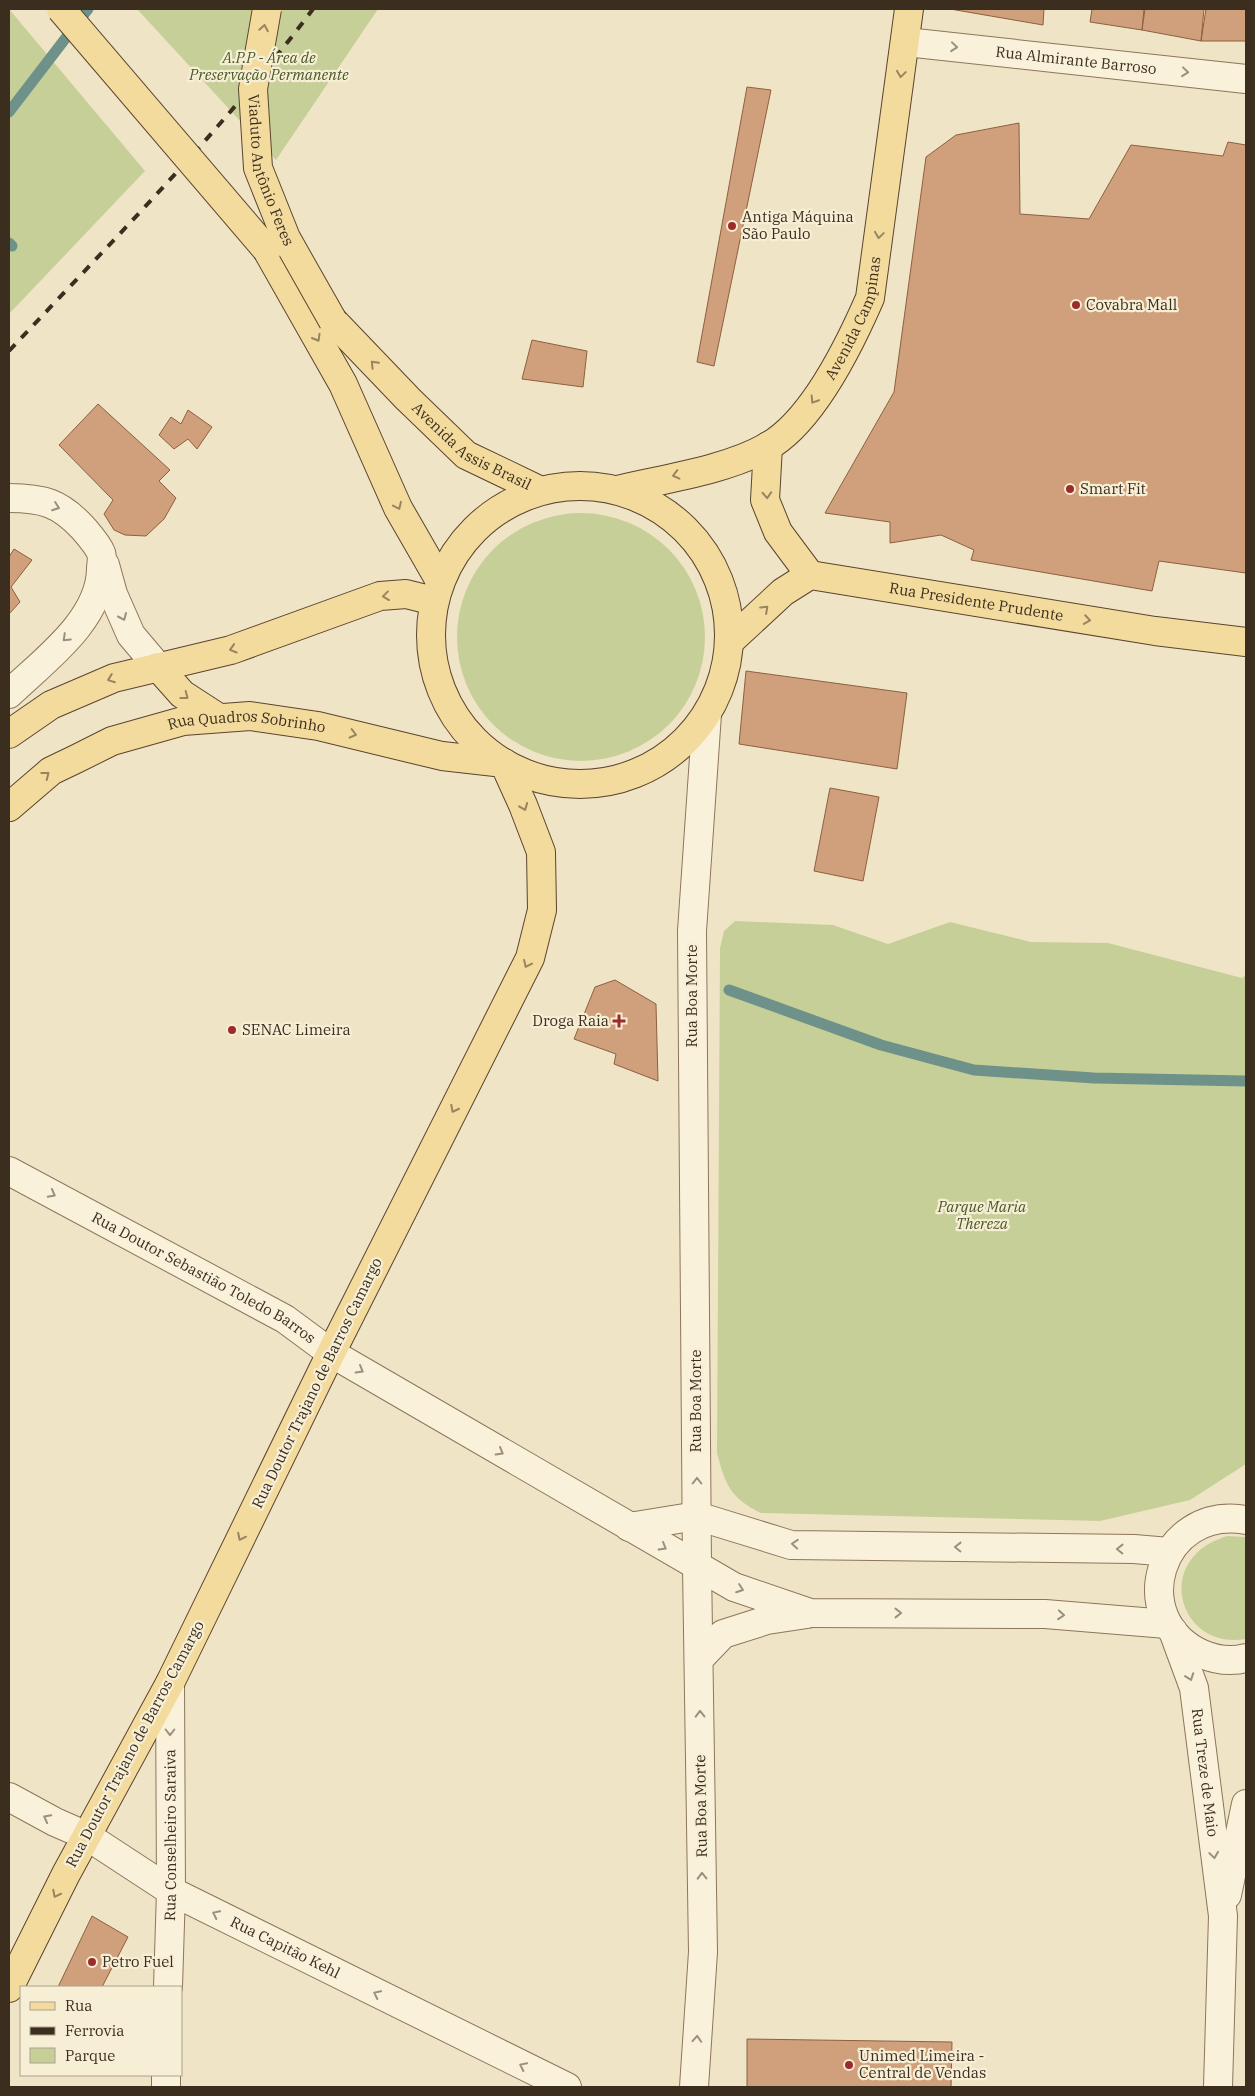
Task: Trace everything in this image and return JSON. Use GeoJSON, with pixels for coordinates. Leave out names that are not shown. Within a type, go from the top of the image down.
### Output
{"type":"FeatureCollection","features":[{"type":"Feature","properties":{"kind":"main road","name":"Viaduto Antônio Feres"},"geometry":{"type":"LineString","coordinates":[[61,9],[267,250],[408,399]]}},
{"type":"Feature","properties":{"kind":"main road","name":"Viaduto Antônio Feres"},"geometry":{"type":"LineString","coordinates":[[267,9],[252,89],[258,168],[286,238],[333,321]]}},
{"type":"Feature","properties":{"kind":"main road","name":"Avenida Campinas"},"geometry":{"type":"LineString","coordinates":[[617,490],[733,461],[768,446],[803,418],[854,334],[870,298],[909,9]]}},
{"type":"Feature","properties":{"kind":"main road","name":"Viaduto Antônio Feres"},"geometry":{"type":"LineString","coordinates":[[267,250],[343,384],[437,591]]}},
{"type":"Feature","properties":{"kind":"main road","name":"Avenida Assis Brasil"},"geometry":{"type":"LineString","coordinates":[[408,399],[466,455],[539,490]]}},
{"type":"Feature","properties":{"kind":"main road"},"geometry":{"type":"LineString","coordinates":[[729,642],[783,592],[810,575],[778,532],[765,500],[768,446]]}},
{"type":"Feature","properties":{"kind":"main road"},"geometry":{"type":"LineString","coordinates":[[578,485],[617,490],[654,505],[687,530],[711,563],[726,601],[729,642],[723,680],[707,714],[683,744],[652,766],[615,780],[577,784],[539,778],[504,763],[470,735],[449,706],[436,672],[431,636],[437,591],[463,540],[497,510],[539,490],[578,485]]}},
{"type":"Feature","properties":{"kind":"main road","name":"Rua Presidente Prudente"},"geometry":{"type":"LineString","coordinates":[[810,575],[1155,631],[1246,642]]}},
{"type":"Feature","properties":{"kind":"main road"},"geometry":{"type":"LineString","coordinates":[[9,734],[51,705],[114,678],[231,650],[380,596],[437,591]]}},
{"type":"Feature","properties":{"kind":"main road"},"geometry":{"type":"LineString","coordinates":[[158,667],[182,694],[219,718]]}},
{"type":"Feature","properties":{"kind":"main road","name":"Rua Quadros Sobrinho"},"geometry":{"type":"LineString","coordinates":[[9,806],[50,771],[112,741],[183,721],[250,716],[318,726],[442,756],[504,763]]}},
{"type":"Feature","properties":{"kind":"main road","name":"Rua Doutor Trajano de Barros Camargo"},"geometry":{"type":"LineString","coordinates":[[9,1988],[87,1836],[170,1683],[331,1353],[530,958],[542,910],[541,852],[504,763]]}},
{"type":"Feature","properties":{"kind":"street","name":"Rua Almirante Barroso"},"geometry":{"type":"LineString","coordinates":[[906,42],[1246,79]]}},
{"type":"Feature","properties":{"kind":"street"},"geometry":{"type":"LineString","coordinates":[[9,498],[33,498],[65,510],[85,530],[102,554],[113,594],[131,635],[158,667]]}},
{"type":"Feature","properties":{"kind":"street"},"geometry":{"type":"LineString","coordinates":[[9,694],[80,625],[96,599],[101,578],[102,554]]}},
{"type":"Feature","properties":{"kind":"street","name":"Rua Boa Morte"},"geometry":{"type":"LineString","coordinates":[[694,2087],[703,1952],[697,1567],[692,931],[707,714]]}},
{"type":"Feature","properties":{"kind":"street","name":"Rua Doutor Sebastião Toledo Barros"},"geometry":{"type":"LineString","coordinates":[[9,1171],[285,1319],[331,1353],[697,1567],[734,1587],[810,1613]]}},
{"type":"Feature","properties":{"kind":"street"},"geometry":{"type":"LineString","coordinates":[[629,1527],[697,1516],[791,1545],[1134,1549],[1169,1552],[1184,1534],[1205,1522],[1240,1514]]}},
{"type":"Feature","properties":{"kind":"street","name":"Rua Treze de Maio"},"geometry":{"type":"LineString","coordinates":[[1169,1552],[1161,1571],[1159,1592],[1170,1627],[1194,1688],[1223,1916],[1218,2087]]}},
{"type":"Feature","properties":{"kind":"street"},"geometry":{"type":"LineString","coordinates":[[699,1658],[723,1634],[767,1620],[810,1613],[1045,1614],[1170,1627],[1191,1649],[1214,1659],[1238,1660],[1246,1658]]}},
{"type":"Feature","properties":{"kind":"street","name":"Rua Conselheiro Saraiva"},"geometry":{"type":"LineString","coordinates":[[168,1986],[171,1891],[170,1683]]}},
{"type":"Feature","properties":{"kind":"street","name":"Rua Capitão Kehl"},"geometry":{"type":"LineString","coordinates":[[9,1798],[87,1836],[171,1891],[567,2087]]}},
{"type":"Feature","properties":{"kind":"street","name":"Rua Treze de Maio"},"geometry":{"type":"LineString","coordinates":[[1223,1916],[1246,1804]]}},
{"type":"Feature","properties":{"kind":"green space"},"geometry":{"type":"Polygon","coordinates":[[[9,9],[145,171],[9,314],[9,9]]]}},
{"type":"Feature","properties":{"kind":"green space","name":"A.P.P - Área de Preservação Permanente"},"geometry":{"type":"Polygon","coordinates":[[[137,9],[378,9],[276,160],[137,9]]]}},
{"type":"Feature","properties":{"kind":"green space"},"geometry":{"type":"Polygon","coordinates":[[[581,513],[605,516],[628,523],[650,534],[669,549],[684,568],[695,590],[702,613],[705,637],[702,661],[695,684],[684,706],[669,725],[650,740],[628,751],[605,758],[581,761],[557,758],[534,751],[512,740],[493,725],[478,706],[467,684],[460,661],[457,637],[460,613],[467,590],[478,568],[493,549],[512,534],[534,523],[557,516],[581,513]]]}},
{"type":"Feature","properties":{"kind":"green space","name":"Parque Maria Thereza"},"geometry":{"type":"Polygon","coordinates":[[[735,921],[833,925],[888,944],[950,922],[1031,942],[1108,943],[1242,978],[1246,975],[1246,1464],[1190,1500],[1100,1521],[761,1513],[742,1502],[736,1496],[726,1482],[717,1453],[720,948],[724,931],[735,921]]]}},
{"type":"Feature","properties":{"kind":"green space"},"geometry":{"type":"Polygon","coordinates":[[[1227,1536],[1246,1537],[1246,1639],[1223,1639],[1204,1631],[1191,1618],[1183,1601],[1182,1582],[1188,1563],[1203,1548],[1227,1536]]]}},
{"type":"Feature","properties":{"kind":"building"},"geometry":{"type":"Polygon","coordinates":[[[950,9],[1044,9],[1043,25],[950,9]]]}},
{"type":"Feature","properties":{"kind":"building"},"geometry":{"type":"Polygon","coordinates":[[[1092,9],[1144,9],[1142,30],[1090,22],[1092,9]]]}},
{"type":"Feature","properties":{"kind":"building"},"geometry":{"type":"Polygon","coordinates":[[[1145,9],[1204,9],[1201,41],[1142,30],[1145,9]]]}},
{"type":"Feature","properties":{"kind":"building"},"geometry":{"type":"Polygon","coordinates":[[[1206,9],[1246,9],[1246,41],[1201,41],[1206,9]]]}},
{"type":"Feature","properties":{"kind":"building","name":"Antiga Máquina São Paulo"},"geometry":{"type":"Polygon","coordinates":[[[747,87],[771,90],[714,366],[697,362],[747,87]]]}},
{"type":"Feature","properties":{"kind":"building","name":"Covabra Mall"},"geometry":{"type":"Polygon","coordinates":[[[1019,123],[1020,214],[1089,219],[1131,145],[1223,156],[1228,142],[1246,145],[1246,573],[1159,561],[1152,591],[971,560],[974,550],[941,535],[890,543],[890,522],[825,513],[894,392],[926,157],[956,135],[1019,123]]]}},
{"type":"Feature","properties":{"kind":"building"},"geometry":{"type":"Polygon","coordinates":[[[532,340],[587,351],[583,387],[522,379],[532,340]]]}},
{"type":"Feature","properties":{"kind":"building"},"geometry":{"type":"Polygon","coordinates":[[[98,404],[170,470],[159,481],[176,498],[164,519],[146,536],[125,535],[114,530],[104,514],[113,500],[59,445],[98,404]]]}},
{"type":"Feature","properties":{"kind":"building"},"geometry":{"type":"Polygon","coordinates":[[[188,410],[212,427],[197,449],[188,439],[174,449],[159,435],[171,417],[181,424],[188,410]]]}},
{"type":"Feature","properties":{"kind":"building"},"geometry":{"type":"Polygon","coordinates":[[[14,549],[32,560],[11,587],[20,602],[9,614],[9,557],[14,549]]]}},
{"type":"Feature","properties":{"kind":"building"},"geometry":{"type":"Polygon","coordinates":[[[746,671],[907,693],[897,769],[739,744],[746,671]]]}},
{"type":"Feature","properties":{"kind":"building"},"geometry":{"type":"Polygon","coordinates":[[[830,788],[879,797],[863,881],[814,871],[830,788]]]}},
{"type":"Feature","properties":{"kind":"building","name":"Droga Raia"},"geometry":{"type":"Polygon","coordinates":[[[615,980],[656,1004],[658,1081],[614,1064],[616,1054],[574,1039],[595,987],[615,980]]]}},
{"type":"Feature","properties":{"kind":"building","name":"Petro Fuel"},"geometry":{"type":"Polygon","coordinates":[[[92,1916],[128,1937],[103,1986],[58,1986],[92,1916]]]}},
{"type":"Feature","properties":{"kind":"building","name":"Unimed Limeira - Central de Vendas"},"geometry":{"type":"Polygon","coordinates":[[[747,2039],[952,2042],[951,2087],[747,2087],[747,2039]]]}},
{"type":"Feature","properties":{"kind":"waterway"},"geometry":{"type":"LineString","coordinates":[[9,112],[88,9]]}},
{"type":"Feature","properties":{"kind":"waterway"},"geometry":{"type":"LineString","coordinates":[[9,243],[12,246]]}},
{"type":"Feature","properties":{"kind":"waterway"},"geometry":{"type":"LineString","coordinates":[[729,990],[881,1045],[974,1070],[1094,1078],[1246,1081]]}},
{"type":"Feature","properties":{"kind":"railway"},"geometry":{"type":"LineString","coordinates":[[9,351],[204,142],[242,98],[313,9]]}},
{"type":"Feature","properties":{"kind":"place","name":"Antiga Máquina São Paulo"},"geometry":{"type":"Point","coordinates":[732,226]}},
{"type":"Feature","properties":{"kind":"place","name":"Covabra Mall"},"geometry":{"type":"Point","coordinates":[1076,305]}},
{"type":"Feature","properties":{"kind":"place","name":"Smart Fit"},"geometry":{"type":"Point","coordinates":[1070,489]}},
{"type":"Feature","properties":{"kind":"place","name":"Droga Raia"},"geometry":{"type":"Point","coordinates":[619,1021]}},
{"type":"Feature","properties":{"kind":"place","name":"SENAC Limeira"},"geometry":{"type":"Point","coordinates":[232,1030]}},
{"type":"Feature","properties":{"kind":"place","name":"Petro Fuel"},"geometry":{"type":"Point","coordinates":[92,1962]}},
{"type":"Feature","properties":{"kind":"place","name":"Unimed Limeira - Central de Vendas"},"geometry":{"type":"Point","coordinates":[849,2065]}}]}
